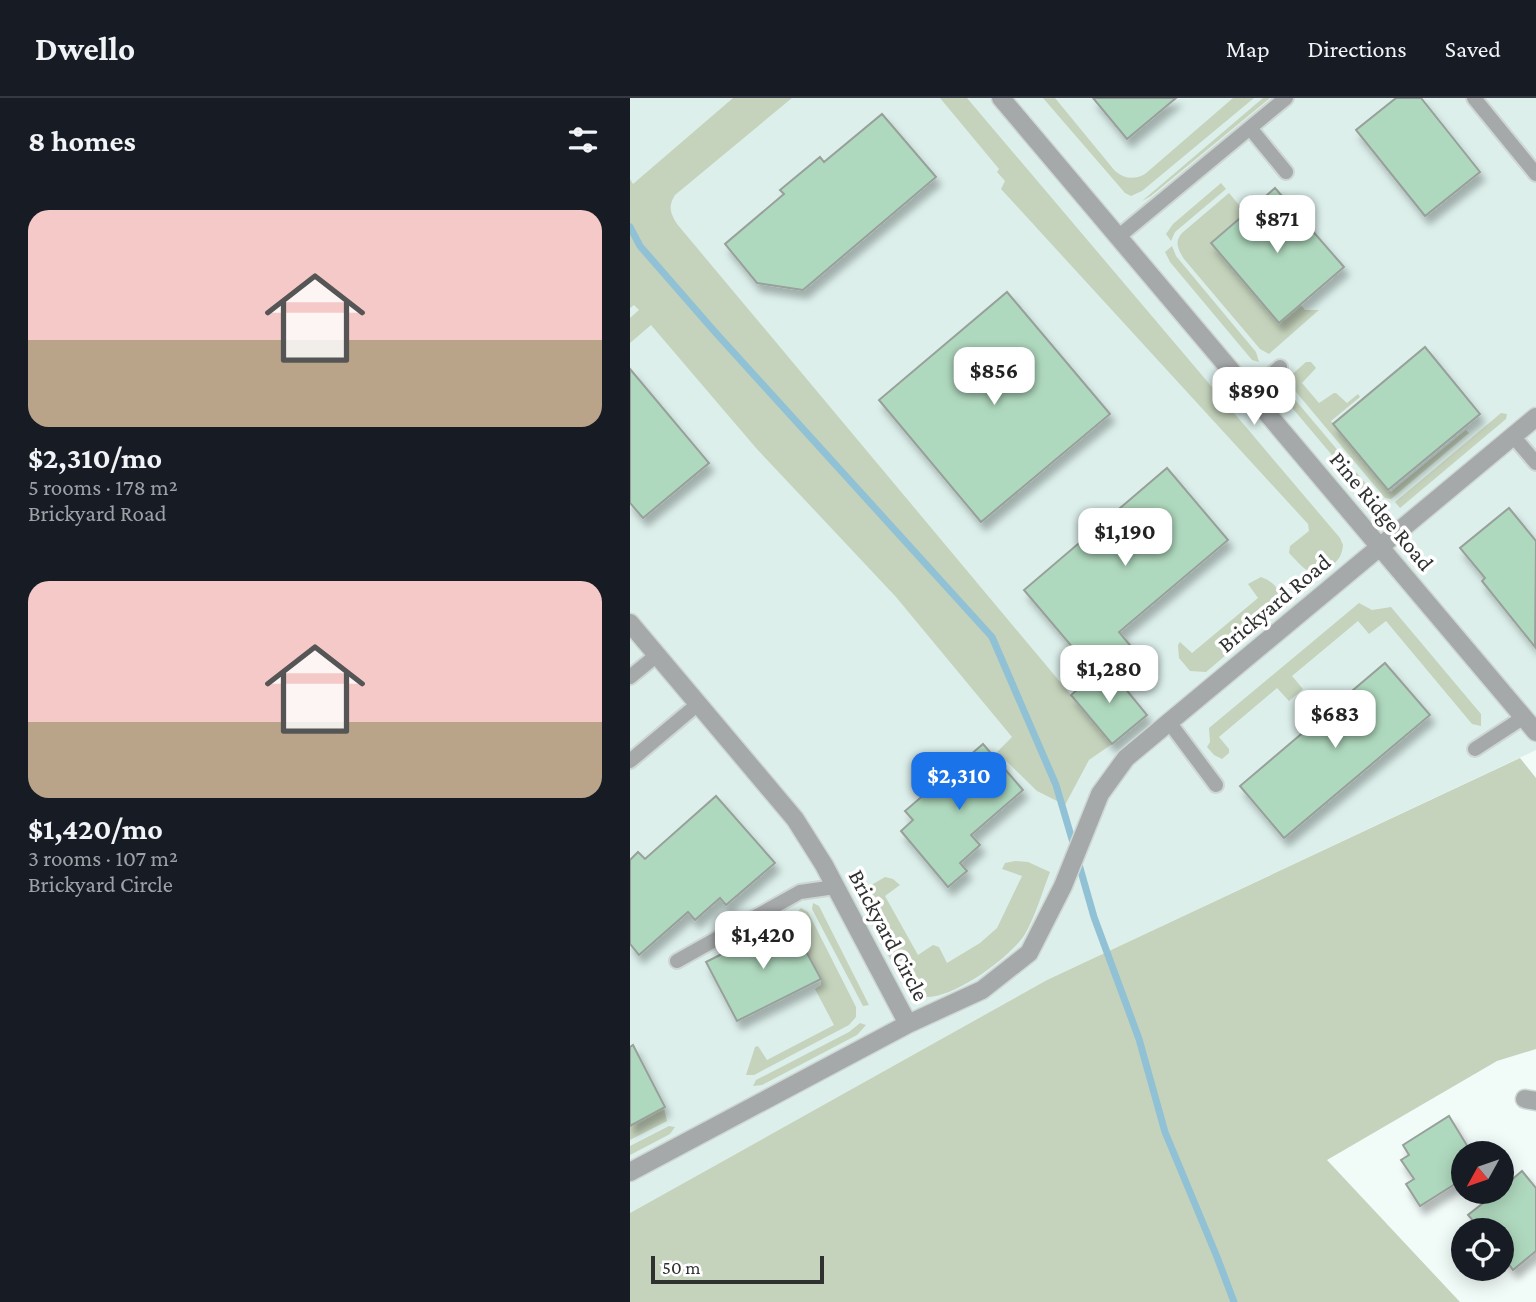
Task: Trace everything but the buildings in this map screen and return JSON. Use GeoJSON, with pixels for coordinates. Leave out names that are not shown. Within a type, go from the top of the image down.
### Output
{"type":"FeatureCollection","features":[{"type":"Feature","properties":{"kind":"street","name":"Pine Ridge Road"},"geometry":{"type":"LineString","coordinates":[[1005,100],[1536,732]]}},
{"type":"Feature","properties":{"kind":"street","name":"Brickyard Road"},"geometry":{"type":"LineString","coordinates":[[908,1024],[982,990],[1029,953],[1072,864],[1100,794],[1126,758],[1536,417]]}},
{"type":"Feature","properties":{"kind":"street","name":"Brickyard Circle"},"geometry":{"type":"LineString","coordinates":[[630,623],[795,819],[835,887],[908,1024],[630,1172]]}},
{"type":"Feature","properties":{"kind":"lane"},"geometry":{"type":"LineString","coordinates":[[1118,237],[1286,98]]}},
{"type":"Feature","properties":{"kind":"lane"},"geometry":{"type":"LineString","coordinates":[[1474,98],[1536,174]]}},
{"type":"Feature","properties":{"kind":"lane"},"geometry":{"type":"LineString","coordinates":[[1250,128],[1286,172]]}},
{"type":"Feature","properties":{"kind":"lane"},"geometry":{"type":"LineString","coordinates":[[1250,393],[1280,367]]}},
{"type":"Feature","properties":{"kind":"lane"},"geometry":{"type":"LineString","coordinates":[[1513,436],[1536,463]]}},
{"type":"Feature","properties":{"kind":"lane"},"geometry":{"type":"LineString","coordinates":[[630,677],[657,655]]}},
{"type":"Feature","properties":{"kind":"lane"},"geometry":{"type":"LineString","coordinates":[[630,761],[698,704]]}},
{"type":"Feature","properties":{"kind":"lane"},"geometry":{"type":"LineString","coordinates":[[1475,749],[1524,717]]}},
{"type":"Feature","properties":{"kind":"lane"},"geometry":{"type":"LineString","coordinates":[[1169,722],[1216,785]]}},
{"type":"Feature","properties":{"kind":"lane"},"geometry":{"type":"LineString","coordinates":[[677,961],[800,892],[835,887]]}},
{"type":"Feature","properties":{"kind":"shaded area"},"geometry":{"type":"Polygon","coordinates":[[[630,98],[1536,98],[1536,750],[1047,980],[630,1213],[630,98]]]}},
{"type":"Feature","properties":{"kind":"green space"},"geometry":{"type":"Polygon","coordinates":[[[733,98],[792,98],[675,195],[671,206],[673,216],[1112,744],[1089,760],[1065,805],[1037,791],[997,752],[1012,737],[896,597],[756,448],[651,325],[630,343],[630,318],[639,310],[634,305],[630,308],[630,179],[633,184],[733,98]]]}},
{"type":"Feature","properties":{"kind":"green space"},"geometry":{"type":"Polygon","coordinates":[[[940,98],[967,98],[1340,538],[1342,552],[1332,565],[1323,572],[1312,573],[1289,553],[1290,546],[1309,531],[1308,524],[1001,189],[1005,181],[997,172],[999,169],[940,98]]]}},
{"type":"Feature","properties":{"kind":"green space"},"geometry":{"type":"Polygon","coordinates":[[[1043,98],[1055,98],[1115,171],[1122,176],[1133,178],[1145,174],[1233,98],[1254,98],[1142,191],[1131,196],[1125,193],[1043,98]]]}},
{"type":"Feature","properties":{"kind":"green space"},"geometry":{"type":"Polygon","coordinates":[[[1263,98],[1270,98],[1142,201],[1263,98]]]}},
{"type":"Feature","properties":{"kind":"green space"},"geometry":{"type":"Polygon","coordinates":[[[1221,183],[1226,189],[1175,232],[1171,241],[1166,234],[1173,224],[1221,183]]]}},
{"type":"Feature","properties":{"kind":"green space"},"geometry":{"type":"Polygon","coordinates":[[[1229,193],[1246,213],[1211,244],[1279,323],[1300,304],[1305,310],[1319,310],[1269,354],[1260,349],[1184,259],[1178,246],[1182,233],[1229,193]]]}},
{"type":"Feature","properties":{"kind":"green space"},"geometry":{"type":"Polygon","coordinates":[[[1172,246],[1176,256],[1256,352],[1259,362],[1252,360],[1170,262],[1165,252],[1172,246]]]}},
{"type":"Feature","properties":{"kind":"green space"},"geometry":{"type":"Polygon","coordinates":[[[1306,362],[1311,362],[1316,368],[1302,383],[1319,403],[1334,393],[1347,403],[1358,394],[1360,397],[1331,421],[1391,492],[1466,430],[1469,433],[1391,499],[1385,498],[1291,386],[1288,378],[1306,362]]]}},
{"type":"Feature","properties":{"kind":"green space"},"geometry":{"type":"Polygon","coordinates":[[[1279,386],[1286,389],[1383,504],[1378,508],[1373,504],[1278,391],[1279,386]]]}},
{"type":"Feature","properties":{"kind":"green space"},"geometry":{"type":"Polygon","coordinates":[[[1501,413],[1507,414],[1506,419],[1400,508],[1395,502],[1501,413]]]}},
{"type":"Feature","properties":{"kind":"green space"},"geometry":{"type":"Polygon","coordinates":[[[1261,577],[1279,591],[1284,603],[1280,609],[1206,672],[1190,671],[1179,658],[1180,642],[1192,653],[1258,598],[1248,584],[1261,577]]]}},
{"type":"Feature","properties":{"kind":"green space"},"geometry":{"type":"Polygon","coordinates":[[[1359,603],[1372,610],[1391,607],[1481,714],[1481,726],[1472,724],[1386,621],[1369,634],[1358,621],[1292,676],[1303,689],[1289,701],[1277,688],[1219,737],[1229,749],[1229,753],[1222,759],[1214,755],[1207,747],[1210,742],[1209,728],[1359,603]]]}},
{"type":"Feature","properties":{"kind":"green space"},"geometry":{"type":"Polygon","coordinates":[[[1520,758],[1536,778],[1536,1049],[1497,1061],[1327,1160],[1460,1302],[630,1302],[630,1213],[1047,980],[1520,758]]]}},
{"type":"Feature","properties":{"kind":"green space"},"geometry":{"type":"Polygon","coordinates":[[[1028,862],[1050,872],[1032,919],[1018,943],[995,965],[950,991],[925,997],[913,992],[903,983],[856,894],[885,877],[893,879],[900,885],[885,896],[918,955],[933,945],[939,947],[947,963],[980,943],[997,928],[1022,876],[1002,869],[1005,863],[1028,862]]]}},
{"type":"Feature","properties":{"kind":"green space"},"geometry":{"type":"Polygon","coordinates":[[[813,903],[819,906],[869,1005],[863,1006],[812,909],[813,903]]]}},
{"type":"Feature","properties":{"kind":"green space"},"geometry":{"type":"Polygon","coordinates":[[[801,908],[808,912],[856,1007],[856,1017],[849,1025],[754,1075],[746,1075],[755,1047],[758,1046],[767,1060],[834,1025],[815,989],[821,985],[821,979],[789,920],[801,908]]]}},
{"type":"Feature","properties":{"kind":"green space"},"geometry":{"type":"Polygon","coordinates":[[[860,1023],[866,1025],[857,1035],[762,1085],[753,1086],[756,1080],[849,1032],[860,1023]]]}},
{"type":"Feature","properties":{"kind":"green space"},"geometry":{"type":"Polygon","coordinates":[[[664,1108],[667,1121],[630,1140],[630,1126],[664,1108]]]}},
{"type":"Feature","properties":{"kind":"green space"},"geometry":{"type":"Polygon","coordinates":[[[669,1126],[675,1127],[670,1134],[630,1155],[630,1146],[669,1126]]]}},
{"type":"Feature","properties":{"kind":"waterway"},"geometry":{"type":"LineString","coordinates":[[630,227],[640,246],[715,332],[992,637],[1056,785],[1074,846]]}},
{"type":"Feature","properties":{"kind":"waterway"},"geometry":{"type":"LineString","coordinates":[[1078,861],[1094,917],[1139,1039],[1165,1132],[1234,1302]]}}]}
